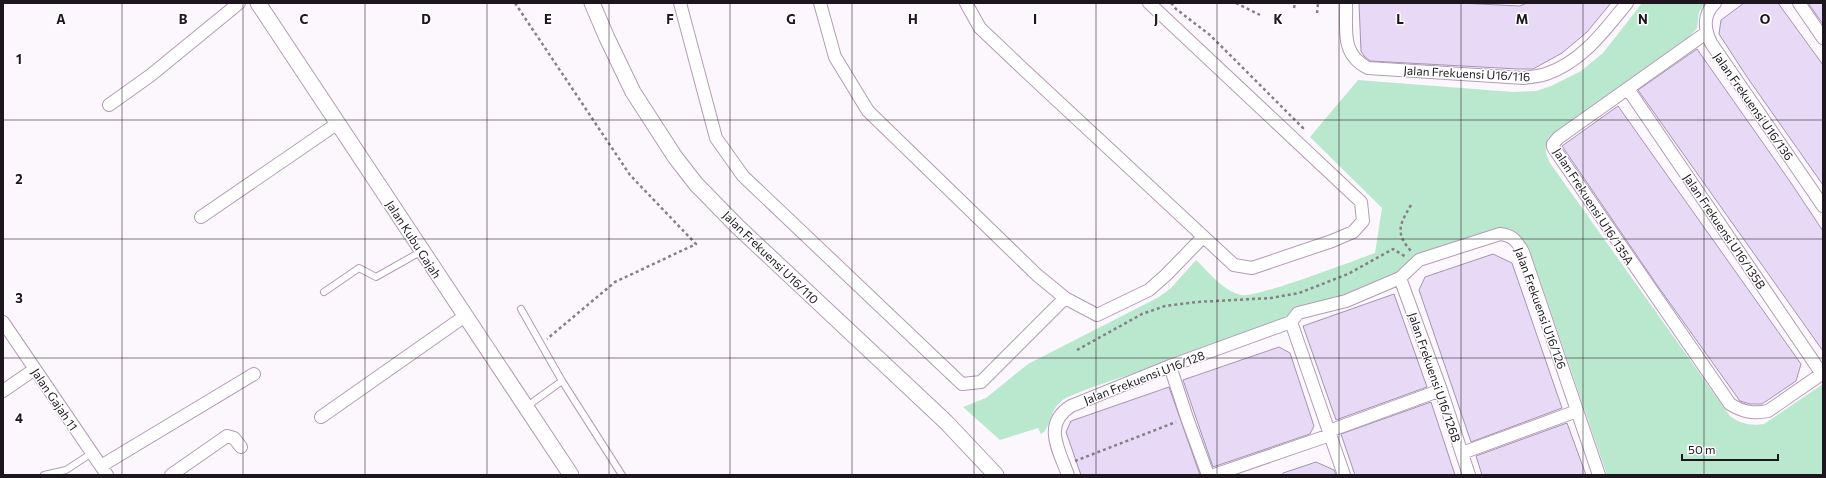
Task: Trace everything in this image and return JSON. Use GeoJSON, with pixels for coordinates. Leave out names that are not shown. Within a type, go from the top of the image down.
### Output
{"type":"FeatureCollection","features":[{"type":"Feature","properties":{"kind":"street"},"geometry":{"type":"LineString","coordinates":[[109,105],[151,75],[239,3]]}},
{"type":"Feature","properties":{"kind":"street","name":"Jalan Kubu Gajah"},"geometry":{"type":"LineString","coordinates":[[258,3],[571,475]]}},
{"type":"Feature","properties":{"kind":"street","name":"Jalan Frekuensi U16/110"},"geometry":{"type":"LineString","coordinates":[[592,3],[633,92],[675,156],[696,184],[737,226],[946,422],[996,475]]}},
{"type":"Feature","properties":{"kind":"street"},"geometry":{"type":"LineString","coordinates":[[680,3],[716,138],[743,176],[962,384],[981,382],[1065,298]]}},
{"type":"Feature","properties":{"kind":"street"},"geometry":{"type":"LineString","coordinates":[[820,3],[835,57],[868,111],[1037,275],[1065,298],[1097,315],[1149,290],[1166,275],[1203,237]]}},
{"type":"Feature","properties":{"kind":"street"},"geometry":{"type":"LineString","coordinates":[[966,3],[980,28],[1234,265],[1252,268],[1332,241],[1353,232],[1362,221],[1361,202],[1148,3]]}},
{"type":"Feature","properties":{"kind":"street","name":"Jalan Frekuensi U16/116"},"geometry":{"type":"LineString","coordinates":[[1346,3],[1347,45],[1354,58],[1368,68],[1524,78],[1545,74],[1576,59],[1591,46],[1627,3]]}},
{"type":"Feature","properties":{"kind":"street"},"geometry":{"type":"LineString","coordinates":[[1706,33],[1705,23],[1708,12],[1715,3]]}},
{"type":"Feature","properties":{"kind":"street"},"geometry":{"type":"LineString","coordinates":[[1799,3],[1823,38]]}},
{"type":"Feature","properties":{"kind":"street","name":"Jalan Frekuensi U16/135A"},"geometry":{"type":"LineString","coordinates":[[1706,33],[1558,138],[1553,144],[1553,147],[1714,383],[1730,404],[1738,410],[1748,413],[1768,411],[1823,374]]}},
{"type":"Feature","properties":{"kind":"street","name":"Jalan Frekuensi U16/136"},"geometry":{"type":"LineString","coordinates":[[1706,33],[1711,43],[1823,206]]}},
{"type":"Feature","properties":{"kind":"street","name":"Jalan Frekuensi U16/135B"},"geometry":{"type":"LineString","coordinates":[[1628,89],[1823,374]]}},
{"type":"Feature","properties":{"kind":"street"},"geometry":{"type":"LineString","coordinates":[[201,217],[338,123]]}},
{"type":"Feature","properties":{"kind":"street","name":"Jalan Frekuensi U16/126"},"geometry":{"type":"LineString","coordinates":[[1400,278],[1416,262],[1500,234],[1507,234],[1513,238],[1519,244],[1523,252],[1599,475]]}},
{"type":"Feature","properties":{"kind":"street","name":"Jalan Frekuensi U16/128"},"geometry":{"type":"LineString","coordinates":[[1067,470],[1056,442],[1055,432],[1058,416],[1064,410],[1170,366],[1291,322],[1298,313],[1346,301],[1400,278]]}},
{"type":"Feature","properties":{"kind":"street","name":"Jalan Frekuensi U16/126B"},"geometry":{"type":"LineString","coordinates":[[1400,278],[1441,390],[1469,475]]}},
{"type":"Feature","properties":{"kind":"street"},"geometry":{"type":"LineString","coordinates":[[321,417],[465,316]]}},
{"type":"Feature","properties":{"kind":"street","name":"Jalan Gajah 11"},"geometry":{"type":"LineString","coordinates":[[3,322],[104,471]]}},
{"type":"Feature","properties":{"kind":"street"},"geometry":{"type":"LineString","coordinates":[[1291,322],[1344,475]]}},
{"type":"Feature","properties":{"kind":"street"},"geometry":{"type":"LineString","coordinates":[[1170,366],[1208,475]]}},
{"type":"Feature","properties":{"kind":"street"},"geometry":{"type":"LineString","coordinates":[[3,391],[34,369]]}},
{"type":"Feature","properties":{"kind":"street"},"geometry":{"type":"LineString","coordinates":[[104,471],[254,374]]}},
{"type":"Feature","properties":{"kind":"street"},"geometry":{"type":"LineString","coordinates":[[1214,475],[1330,433],[1441,390]]}},
{"type":"Feature","properties":{"kind":"street"},"geometry":{"type":"LineString","coordinates":[[1462,453],[1577,411]]}},
{"type":"Feature","properties":{"kind":"street"},"geometry":{"type":"LineString","coordinates":[[171,475],[227,436],[234,438],[241,447]]}},
{"type":"Feature","properties":{"kind":"lane"},"geometry":{"type":"LineString","coordinates":[[324,292],[359,268],[376,277],[422,250]]}},
{"type":"Feature","properties":{"kind":"lane"},"geometry":{"type":"LineString","coordinates":[[521,309],[562,381],[622,475]]}},
{"type":"Feature","properties":{"kind":"lane"},"geometry":{"type":"LineString","coordinates":[[526,407],[562,381]]}},
{"type":"Feature","properties":{"kind":"lane"},"geometry":{"type":"LineString","coordinates":[[44,475],[66,470],[92,453]]}},
{"type":"Feature","properties":{"kind":"path"},"geometry":{"type":"LineString","coordinates":[[515,3],[630,175],[696,244],[616,282],[541,344]]}},
{"type":"Feature","properties":{"kind":"path"},"geometry":{"type":"LineString","coordinates":[[1171,3],[1176,9],[1210,35],[1303,128],[1293,139]]}},
{"type":"Feature","properties":{"kind":"path"},"geometry":{"type":"LineString","coordinates":[[1236,3],[1260,15]]}},
{"type":"Feature","properties":{"kind":"path"},"geometry":{"type":"LineString","coordinates":[[1294,8],[1295,3]]}},
{"type":"Feature","properties":{"kind":"path"},"geometry":{"type":"LineString","coordinates":[[1317,13],[1318,3]]}},
{"type":"Feature","properties":{"kind":"path"},"geometry":{"type":"LineString","coordinates":[[1411,205],[1400,225],[1406,246],[1416,262]]}},
{"type":"Feature","properties":{"kind":"path"},"geometry":{"type":"LineString","coordinates":[[1077,350],[1142,314],[1164,306],[1270,298],[1299,293],[1348,274],[1393,249],[1416,262]]}},
{"type":"Feature","properties":{"kind":"path"},"geometry":{"type":"LineString","coordinates":[[1067,470],[1187,418]]}},
{"type":"Feature","properties":{"kind":"green space"},"geometry":{"type":"Polygon","coordinates":[[[1642,3],[1705,3],[1699,12],[1697,28],[1690,36],[1549,137],[1546,144],[1547,156],[1550,163],[1730,416],[1746,424],[1764,424],[1823,384],[1823,475],[1607,475],[1529,248],[1519,238],[1486,232],[1422,253],[1412,261],[1401,279],[1341,302],[1288,317],[1282,323],[1274,327],[1106,382],[1066,398],[1056,407],[1047,428],[1041,434],[1038,428],[1000,440],[963,407],[986,398],[1028,364],[1159,297],[1171,288],[1196,260],[1228,290],[1241,295],[1250,295],[1284,285],[1375,253],[1382,208],[1310,137],[1358,80],[1513,92],[1536,91],[1551,86],[1581,71],[1603,53],[1642,3]]]}},
{"type":"Feature","properties":{"kind":"building"},"geometry":{"type":"Polygon","coordinates":[[[1359,3],[1459,3],[1520,6],[1527,3],[1611,3],[1587,32],[1562,53],[1533,69],[1518,69],[1370,61],[1361,51],[1359,3]]]}},
{"type":"Feature","properties":{"kind":"building"},"geometry":{"type":"Polygon","coordinates":[[[1744,3],[1778,3],[1823,65],[1823,185],[1747,77],[1719,34],[1721,20],[1744,3]]]}},
{"type":"Feature","properties":{"kind":"building"},"geometry":{"type":"Polygon","coordinates":[[[1808,3],[1823,3],[1823,24],[1808,3]]]}},
{"type":"Feature","properties":{"kind":"building"},"geometry":{"type":"Polygon","coordinates":[[[1697,49],[1823,231],[1823,351],[1638,90],[1697,49]]]}},
{"type":"Feature","properties":{"kind":"building"},"geometry":{"type":"Polygon","coordinates":[[[1618,106],[1801,364],[1796,381],[1762,404],[1750,404],[1740,401],[1657,285],[1562,146],[1618,106]]]}},
{"type":"Feature","properties":{"kind":"building"},"geometry":{"type":"Polygon","coordinates":[[[1493,254],[1512,263],[1562,408],[1471,442],[1419,290],[1425,277],[1493,254]]]}},
{"type":"Feature","properties":{"kind":"building"},"geometry":{"type":"Polygon","coordinates":[[[1394,294],[1427,387],[1336,420],[1303,326],[1394,294]]]}},
{"type":"Feature","properties":{"kind":"building"},"geometry":{"type":"Polygon","coordinates":[[[1279,347],[1290,353],[1314,426],[1310,434],[1213,467],[1183,380],[1279,347]]]}},
{"type":"Feature","properties":{"kind":"building"},"geometry":{"type":"Polygon","coordinates":[[[1169,387],[1200,475],[1081,475],[1066,432],[1071,421],[1169,387]]]}},
{"type":"Feature","properties":{"kind":"building"},"geometry":{"type":"Polygon","coordinates":[[[1431,402],[1455,475],[1355,475],[1341,434],[1431,402]]]}},
{"type":"Feature","properties":{"kind":"building"},"geometry":{"type":"Polygon","coordinates":[[[1567,423],[1586,475],[1482,475],[1476,456],[1567,423]]]}},
{"type":"Feature","properties":{"kind":"building"},"geometry":{"type":"Polygon","coordinates":[[[1316,462],[1334,470],[1336,475],[1283,475],[1283,473],[1316,462]]]}}]}
